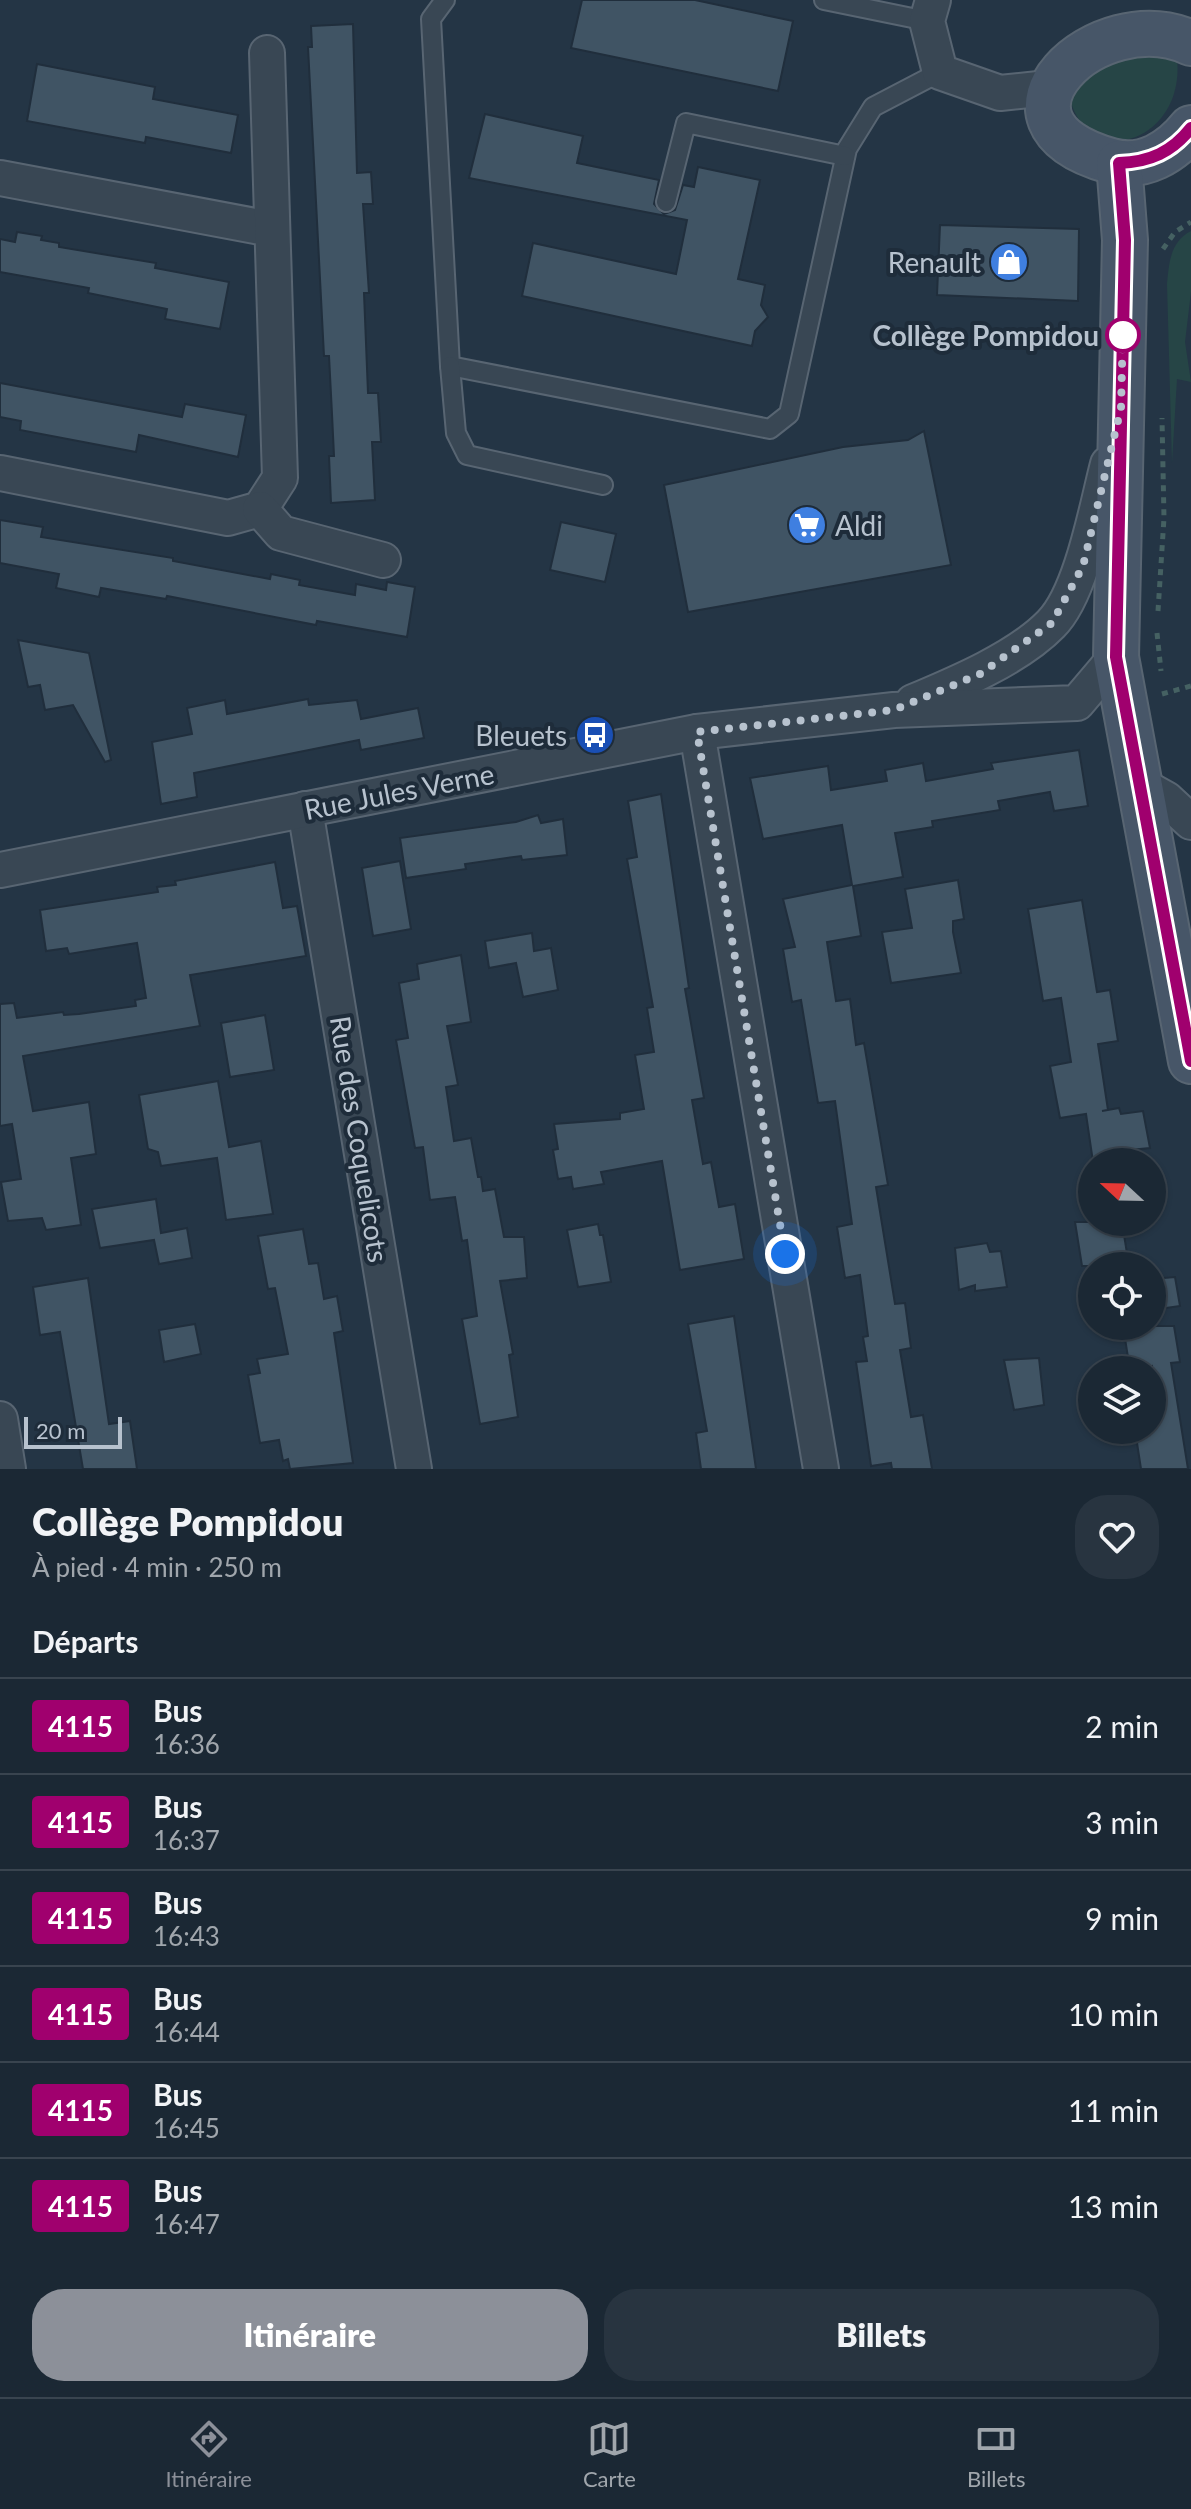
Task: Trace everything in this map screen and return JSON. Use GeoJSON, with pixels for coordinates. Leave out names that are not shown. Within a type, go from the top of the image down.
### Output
{"type":"FeatureCollection","features":[{"type":"Feature","properties":{"kind":"main road"},"geometry":{"type":"LineString","coordinates":[[1178,23],[1135,8],[1090,12],[1058,46],[1050,66],[1048,88],[1054,115],[1069,139],[1092,156],[1119,163],[1141,162],[1162,154],[1180,142],[1191,128]]}},
{"type":"Feature","properties":{"kind":"main road"},"geometry":{"type":"LineString","coordinates":[[1119,163],[1141,409],[1116,657],[1191,1061]]}},
{"type":"Feature","properties":{"kind":"street"},"geometry":{"type":"LineString","coordinates":[[930,11],[940,72],[1000,93],[1048,88]]}},
{"type":"Feature","properties":{"kind":"street"},"geometry":{"type":"LineString","coordinates":[[0,473],[228,518],[260,509],[280,478],[267,53]]}},
{"type":"Feature","properties":{"kind":"street"},"geometry":{"type":"LineString","coordinates":[[0,178],[271,229]]}},
{"type":"Feature","properties":{"kind":"street","name":"Rue Jules Verne"},"geometry":{"type":"LineString","coordinates":[[894,710],[980,674],[1052,623],[1083,566],[1141,409]]}},
{"type":"Feature","properties":{"kind":"street"},"geometry":{"type":"LineString","coordinates":[[260,509],[281,533],[383,560]]}},
{"type":"Feature","properties":{"kind":"street"},"geometry":{"type":"LineString","coordinates":[[1116,657],[1077,703],[1109,716],[1151,853]]}},
{"type":"Feature","properties":{"kind":"street","name":"Rue Jules Verne"},"geometry":{"type":"LineString","coordinates":[[0,870],[697,732],[894,710],[1077,703]]}},
{"type":"Feature","properties":{"kind":"street"},"geometry":{"type":"LineString","coordinates":[[697,732],[821,1469]]}},
{"type":"Feature","properties":{"kind":"street"},"geometry":{"type":"LineString","coordinates":[[1139,784],[1166,799],[1191,822]]}},
{"type":"Feature","properties":{"kind":"street","name":"Rue des Coquelicots"},"geometry":{"type":"LineString","coordinates":[[305,809],[414,1469]]}},
{"type":"Feature","properties":{"kind":"street"},"geometry":{"type":"LineString","coordinates":[[0,1419],[8,1469]]}},
{"type":"Feature","properties":{"kind":"lane"},"geometry":{"type":"LineString","coordinates":[[445,0],[431,19],[456,433],[467,455],[603,485]]}},
{"type":"Feature","properties":{"kind":"lane"},"geometry":{"type":"LineString","coordinates":[[824,0],[930,11]]}},
{"type":"Feature","properties":{"kind":"lane"},"geometry":{"type":"LineString","coordinates":[[450,366],[770,429],[789,414],[845,156],[873,107],[940,72]]}},
{"type":"Feature","properties":{"kind":"lane"},"geometry":{"type":"LineString","coordinates":[[666,202],[686,123],[845,156]]}},
{"type":"Feature","properties":{"kind":"path"},"geometry":{"type":"LineString","coordinates":[[1161,263],[1162,250],[1175,232],[1191,222]]}},
{"type":"Feature","properties":{"kind":"path"},"geometry":{"type":"LineString","coordinates":[[1141,409],[1164,518],[1158,616]]}},
{"type":"Feature","properties":{"kind":"path"},"geometry":{"type":"LineString","coordinates":[[1157,630],[1165,709]]}},
{"type":"Feature","properties":{"kind":"path"},"geometry":{"type":"LineString","coordinates":[[1162,694],[1191,686]]}},
{"type":"Feature","properties":{"kind":"green space"},"geometry":{"type":"Polygon","coordinates":[[[1176,52],[1177,82],[1169,106],[1155,125],[1137,136],[1118,141],[1098,137],[1082,123],[1069,96],[1070,63],[1176,52]]]}},
{"type":"Feature","properties":{"kind":"green space"},"geometry":{"type":"Polygon","coordinates":[[[1191,231],[1191,292],[1185,342],[1191,382],[1177,379],[1172,463],[1167,284],[1175,247],[1191,231]]]}},
{"type":"Feature","properties":{"kind":"building"},"geometry":{"type":"Polygon","coordinates":[[[582,0],[695,0],[793,21],[778,91],[571,48],[582,0]]]}},
{"type":"Feature","properties":{"kind":"building"},"geometry":{"type":"Polygon","coordinates":[[[353,24],[357,173],[371,172],[373,204],[363,204],[369,293],[364,293],[368,393],[378,393],[381,442],[372,442],[375,500],[331,503],[329,456],[334,456],[332,414],[329,356],[324,356],[308,47],[312,47],[311,26],[353,24]]]}},
{"type":"Feature","properties":{"kind":"building"},"geometry":{"type":"Polygon","coordinates":[[[37,64],[155,87],[153,99],[238,115],[231,153],[146,137],[145,143],[27,121],[37,64]]]}},
{"type":"Feature","properties":{"kind":"building"},"geometry":{"type":"Polygon","coordinates":[[[485,114],[583,136],[577,163],[659,180],[654,204],[664,214],[675,210],[683,185],[694,187],[698,167],[760,180],[738,279],[765,285],[761,305],[768,317],[755,331],[752,346],[522,296],[533,243],[676,274],[687,220],[469,178],[485,114]]]}},
{"type":"Feature","properties":{"kind":"building","name":"Renault"},"geometry":{"type":"Polygon","coordinates":[[[940,225],[1079,229],[1078,301],[937,295],[940,225]]]}},
{"type":"Feature","properties":{"kind":"building"},"geometry":{"type":"Polygon","coordinates":[[[17,232],[42,236],[41,240],[59,243],[59,247],[156,263],[155,268],[229,282],[220,329],[165,319],[167,309],[88,293],[89,288],[0,272],[0,239],[15,242],[17,232]]]}},
{"type":"Feature","properties":{"kind":"building"},"geometry":{"type":"Polygon","coordinates":[[[0,383],[182,417],[185,404],[246,415],[238,457],[139,435],[136,452],[20,430],[21,421],[0,417],[0,383]]]}},
{"type":"Feature","properties":{"kind":"building","name":"Aldi"},"geometry":{"type":"Polygon","coordinates":[[[924,431],[951,565],[688,612],[664,485],[843,447],[908,440],[924,431]]]}},
{"type":"Feature","properties":{"kind":"building"},"geometry":{"type":"Polygon","coordinates":[[[0,520],[43,527],[41,537],[173,558],[173,561],[270,579],[271,574],[300,580],[299,585],[355,595],[356,584],[386,590],[387,582],[415,587],[407,637],[317,621],[316,625],[167,596],[166,599],[101,588],[99,597],[56,588],[59,574],[0,563],[0,520]]]}},
{"type":"Feature","properties":{"kind":"building"},"geometry":{"type":"Polygon","coordinates":[[[561,522],[616,534],[605,582],[550,570],[561,522]]]}},
{"type":"Feature","properties":{"kind":"building"},"geometry":{"type":"Polygon","coordinates":[[[18,640],[89,653],[111,760],[105,762],[73,705],[45,710],[40,685],[28,687],[18,640]]]}},
{"type":"Feature","properties":{"kind":"building"},"geometry":{"type":"Polygon","coordinates":[[[308,699],[309,705],[357,700],[361,719],[418,708],[424,738],[361,750],[359,740],[194,773],[197,797],[161,804],[152,742],[192,734],[187,708],[225,700],[227,714],[308,699]]]}},
{"type":"Feature","properties":{"kind":"building"},"geometry":{"type":"Polygon","coordinates":[[[1079,750],[1088,806],[1054,811],[1050,792],[998,801],[1000,810],[932,821],[933,827],[895,833],[903,877],[853,886],[861,936],[827,942],[836,1001],[850,999],[856,1045],[864,1043],[888,1185],[876,1187],[895,1304],[905,1303],[911,1348],[900,1350],[911,1417],[923,1415],[932,1469],[892,1469],[891,1463],[871,1466],[856,1362],[867,1361],[863,1337],[868,1336],[860,1275],[845,1278],[837,1227],[852,1224],[835,1101],[818,1103],[801,1000],[792,1002],[783,949],[795,947],[783,899],[852,885],[842,825],[763,839],[750,778],[828,766],[831,790],[887,781],[885,770],[923,763],[926,781],[993,769],[991,763],[1079,750]]]}},
{"type":"Feature","properties":{"kind":"building"},"geometry":{"type":"Polygon","coordinates":[[[661,794],[689,988],[685,989],[704,1098],[692,1100],[703,1164],[711,1162],[719,1207],[735,1204],[744,1259],[680,1270],[662,1161],[601,1172],[604,1184],[573,1189],[571,1177],[558,1179],[553,1150],[558,1149],[554,1124],[620,1119],[620,1113],[644,1109],[635,1055],[654,1052],[647,1008],[653,1007],[627,859],[637,857],[628,801],[661,794]]]}},
{"type":"Feature","properties":{"kind":"building"},"geometry":{"type":"Polygon","coordinates":[[[538,815],[541,823],[563,819],[567,855],[522,860],[521,856],[465,864],[466,869],[406,878],[400,838],[516,822],[538,815]]]}},
{"type":"Feature","properties":{"kind":"building"},"geometry":{"type":"Polygon","coordinates":[[[400,861],[411,929],[373,936],[362,868],[400,861]]]}},
{"type":"Feature","properties":{"kind":"building"},"geometry":{"type":"Polygon","coordinates":[[[275,862],[283,908],[297,906],[306,956],[190,975],[200,1026],[23,1056],[33,1111],[89,1102],[96,1154],[71,1158],[81,1225],[46,1230],[42,1218],[8,1221],[1,1182],[21,1179],[12,1124],[0,1126],[0,1004],[14,1003],[17,1018],[136,1006],[135,1000],[146,998],[137,943],[69,954],[67,948],[46,951],[40,910],[158,892],[157,887],[176,885],[175,881],[275,862]]]}},
{"type":"Feature","properties":{"kind":"building"},"geometry":{"type":"Polygon","coordinates":[[[958,880],[964,919],[953,921],[953,932],[961,973],[891,983],[882,932],[912,928],[905,889],[958,880]]]}},
{"type":"Feature","properties":{"kind":"building"},"geometry":{"type":"Polygon","coordinates":[[[1082,900],[1097,992],[1110,990],[1118,1041],[1098,1044],[1108,1110],[1119,1108],[1121,1114],[1143,1111],[1150,1148],[1091,1148],[1086,1114],[1060,1118],[1050,1066],[1071,1062],[1061,998],[1043,1001],[1028,909],[1082,900]]]}},
{"type":"Feature","properties":{"kind":"building"},"geometry":{"type":"Polygon","coordinates":[[[532,933],[534,951],[551,948],[558,990],[523,997],[516,963],[489,968],[485,941],[532,933]]]}},
{"type":"Feature","properties":{"kind":"building"},"geometry":{"type":"Polygon","coordinates":[[[461,955],[471,1022],[447,1026],[458,1085],[446,1087],[454,1141],[471,1138],[483,1191],[495,1189],[504,1237],[524,1237],[527,1278],[500,1281],[513,1354],[509,1355],[518,1417],[480,1424],[462,1319],[477,1316],[467,1240],[462,1241],[455,1197],[430,1200],[423,1147],[415,1148],[396,1040],[408,1038],[399,983],[419,979],[417,964],[461,955]]]}},
{"type":"Feature","properties":{"kind":"building"},"geometry":{"type":"Polygon","coordinates":[[[265,1015],[274,1070],[230,1077],[221,1023],[265,1015]]]}},
{"type":"Feature","properties":{"kind":"building"},"geometry":{"type":"Polygon","coordinates":[[[218,1081],[229,1147],[261,1141],[273,1214],[226,1220],[217,1158],[161,1166],[158,1152],[148,1149],[139,1095],[218,1081]]]}},
{"type":"Feature","properties":{"kind":"building"},"geometry":{"type":"Polygon","coordinates":[[[156,1199],[161,1233],[187,1228],[192,1258],[159,1264],[154,1240],[100,1248],[92,1209],[156,1199]]]}},
{"type":"Feature","properties":{"kind":"building"},"geometry":{"type":"Polygon","coordinates":[[[1075,1222],[1078,1222],[1078,1236],[1124,1236],[1127,1252],[1080,1252],[1075,1222]]]}},
{"type":"Feature","properties":{"kind":"building"},"geometry":{"type":"Polygon","coordinates":[[[598,1224],[600,1235],[603,1235],[611,1282],[578,1287],[567,1230],[598,1224]]]}},
{"type":"Feature","properties":{"kind":"building"},"geometry":{"type":"Polygon","coordinates":[[[303,1229],[309,1264],[318,1263],[324,1299],[337,1296],[343,1331],[334,1333],[353,1463],[290,1469],[288,1459],[283,1461],[279,1440],[260,1443],[248,1375],[260,1373],[257,1359],[288,1354],[275,1288],[268,1289],[258,1236],[303,1229]]]}},
{"type":"Feature","properties":{"kind":"building"},"geometry":{"type":"Polygon","coordinates":[[[987,1243],[990,1252],[1001,1251],[1007,1287],[975,1291],[975,1285],[959,1290],[955,1248],[987,1243]]]}},
{"type":"Feature","properties":{"kind":"building"},"geometry":{"type":"Polygon","coordinates":[[[1175,1277],[1180,1306],[1166,1308],[1166,1278],[1175,1277]]]}},
{"type":"Feature","properties":{"kind":"building"},"geometry":{"type":"Polygon","coordinates":[[[88,1278],[109,1424],[130,1421],[137,1469],[83,1469],[60,1332],[40,1335],[33,1287],[88,1278]]]}},
{"type":"Feature","properties":{"kind":"building"},"geometry":{"type":"Polygon","coordinates":[[[734,1316],[756,1469],[701,1469],[696,1433],[707,1431],[688,1324],[734,1316]]]}},
{"type":"Feature","properties":{"kind":"building"},"geometry":{"type":"Polygon","coordinates":[[[195,1324],[201,1354],[164,1362],[159,1330],[195,1324]]]}},
{"type":"Feature","properties":{"kind":"building"},"geometry":{"type":"Polygon","coordinates":[[[1166,1326],[1174,1326],[1180,1362],[1171,1363],[1188,1469],[1141,1469],[1137,1444],[1166,1444],[1166,1356],[1128,1356],[1125,1340],[1166,1340],[1166,1326]]]}},
{"type":"Feature","properties":{"kind":"building"},"geometry":{"type":"Polygon","coordinates":[[[1039,1358],[1044,1405],[1014,1410],[1004,1360],[1039,1358]]]}},
{"type":"Feature","properties":{"kind":"bus line","name":"4115"},"geometry":{"type":"LineString","coordinates":[[1191,128],[1180,142],[1162,154],[1141,162],[1119,163],[1125,240],[1116,657],[1191,1061]]}},
{"type":"Feature","properties":{"kind":"place","name":"Renault"},"geometry":{"type":"Point","coordinates":[1009,262]}},
{"type":"Feature","properties":{"kind":"place","name":"Collège Pompidou"},"geometry":{"type":"Point","coordinates":[1123,335]}},
{"type":"Feature","properties":{"kind":"place","name":"Aldi"},"geometry":{"type":"Point","coordinates":[807,525]}},
{"type":"Feature","properties":{"kind":"place","name":"Bleuets"},"geometry":{"type":"Point","coordinates":[595,735]}},
{"type":"Feature","properties":{"kind":"route"},"geometry":{"type":"LineString","coordinates":[[785,1254],[697,732],[894,710],[980,674],[1052,623],[1083,566],[1121,408],[1123,324],[1123,335]]}}]}
